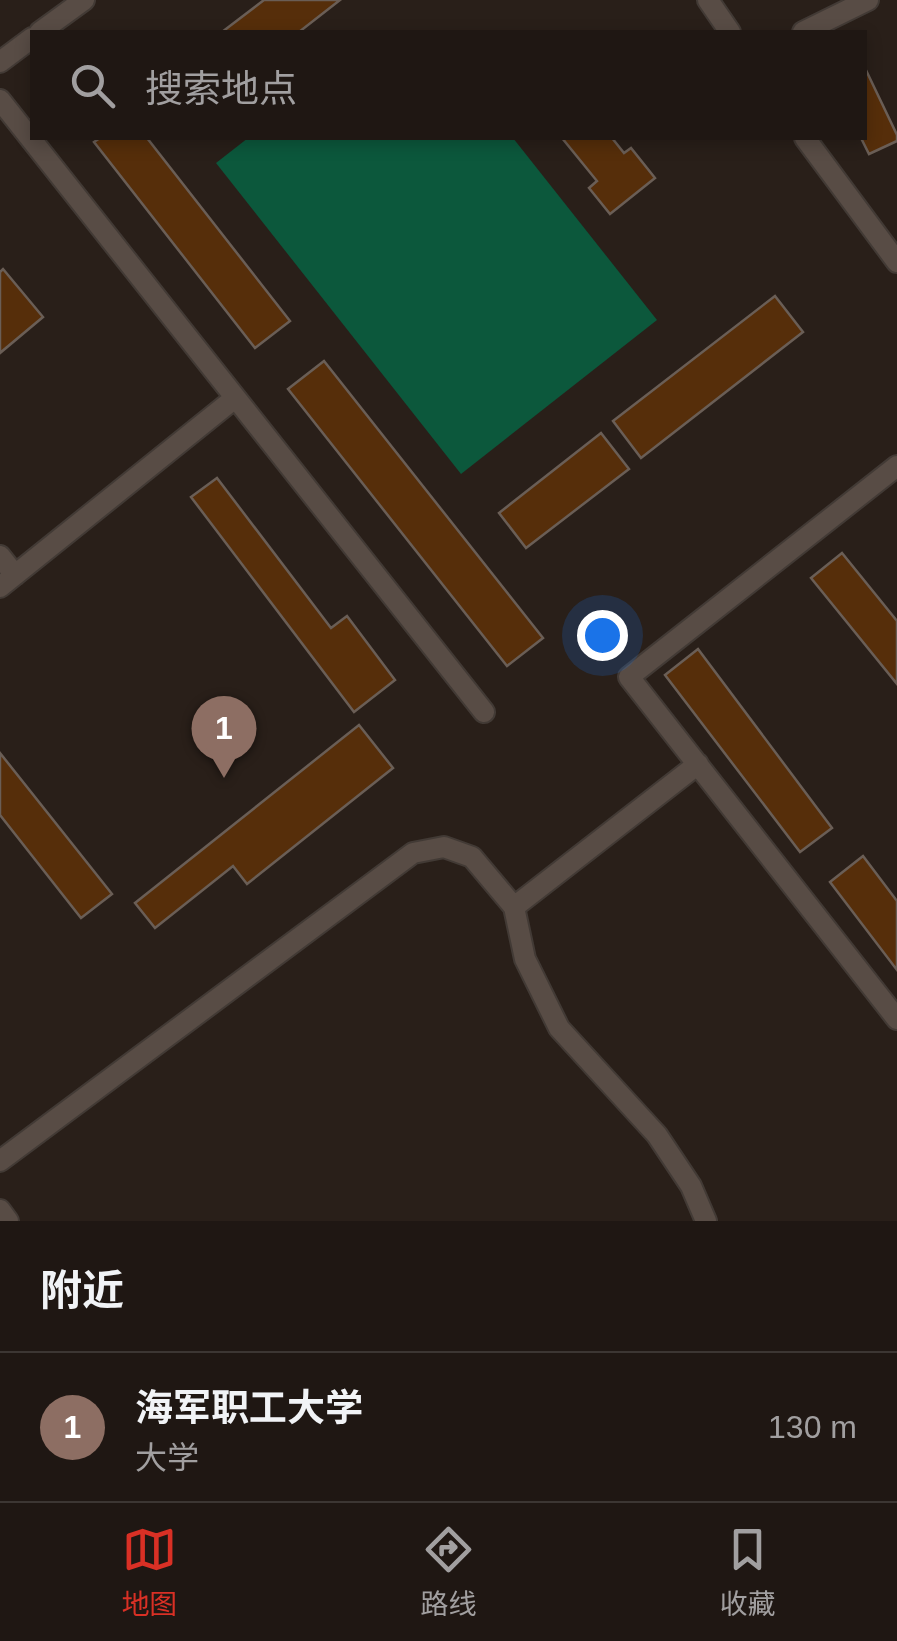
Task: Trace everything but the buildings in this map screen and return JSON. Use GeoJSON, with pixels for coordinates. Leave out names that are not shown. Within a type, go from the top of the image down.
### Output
{"type":"FeatureCollection","features":[{"type":"Feature","properties":{"kind":"street"},"geometry":{"type":"LineString","coordinates":[[43,30],[84,0]]}},
{"type":"Feature","properties":{"kind":"street"},"geometry":{"type":"LineString","coordinates":[[708,0],[729,30]]}},
{"type":"Feature","properties":{"kind":"street"},"geometry":{"type":"LineString","coordinates":[[808,30],[868,0]]}},
{"type":"Feature","properties":{"kind":"street"},"geometry":{"type":"LineString","coordinates":[[0,62],[30,40]]}},
{"type":"Feature","properties":{"kind":"street"},"geometry":{"type":"LineString","coordinates":[[0,100],[30,138]]}},
{"type":"Feature","properties":{"kind":"street"},"geometry":{"type":"LineString","coordinates":[[32,140],[484,712]]}},
{"type":"Feature","properties":{"kind":"street"},"geometry":{"type":"LineString","coordinates":[[807,140],[897,262]]}},
{"type":"Feature","properties":{"kind":"street"},"geometry":{"type":"LineString","coordinates":[[0,556],[8,581],[236,398]]}},
{"type":"Feature","properties":{"kind":"street"},"geometry":{"type":"LineString","coordinates":[[897,466],[629,677],[897,1019]]}},
{"type":"Feature","properties":{"kind":"street"},"geometry":{"type":"LineString","coordinates":[[514,907],[698,764]]}},
{"type":"Feature","properties":{"kind":"street"},"geometry":{"type":"LineString","coordinates":[[0,1161],[413,853],[444,847],[472,856],[514,907],[525,959],[559,1028],[657,1135],[691,1186],[706,1221]]}},
{"type":"Feature","properties":{"kind":"street"},"geometry":{"type":"LineString","coordinates":[[0,1210],[8,1221]]}},
{"type":"Feature","properties":{"kind":"green space"},"geometry":{"type":"Polygon","coordinates":[[[245,140],[515,140],[657,320],[461,474],[216,163],[245,140]]]}},
{"type":"Feature","properties":{"kind":"place","name":"海军职工大学"},"geometry":{"type":"Point","coordinates":[224,778]}}]}
